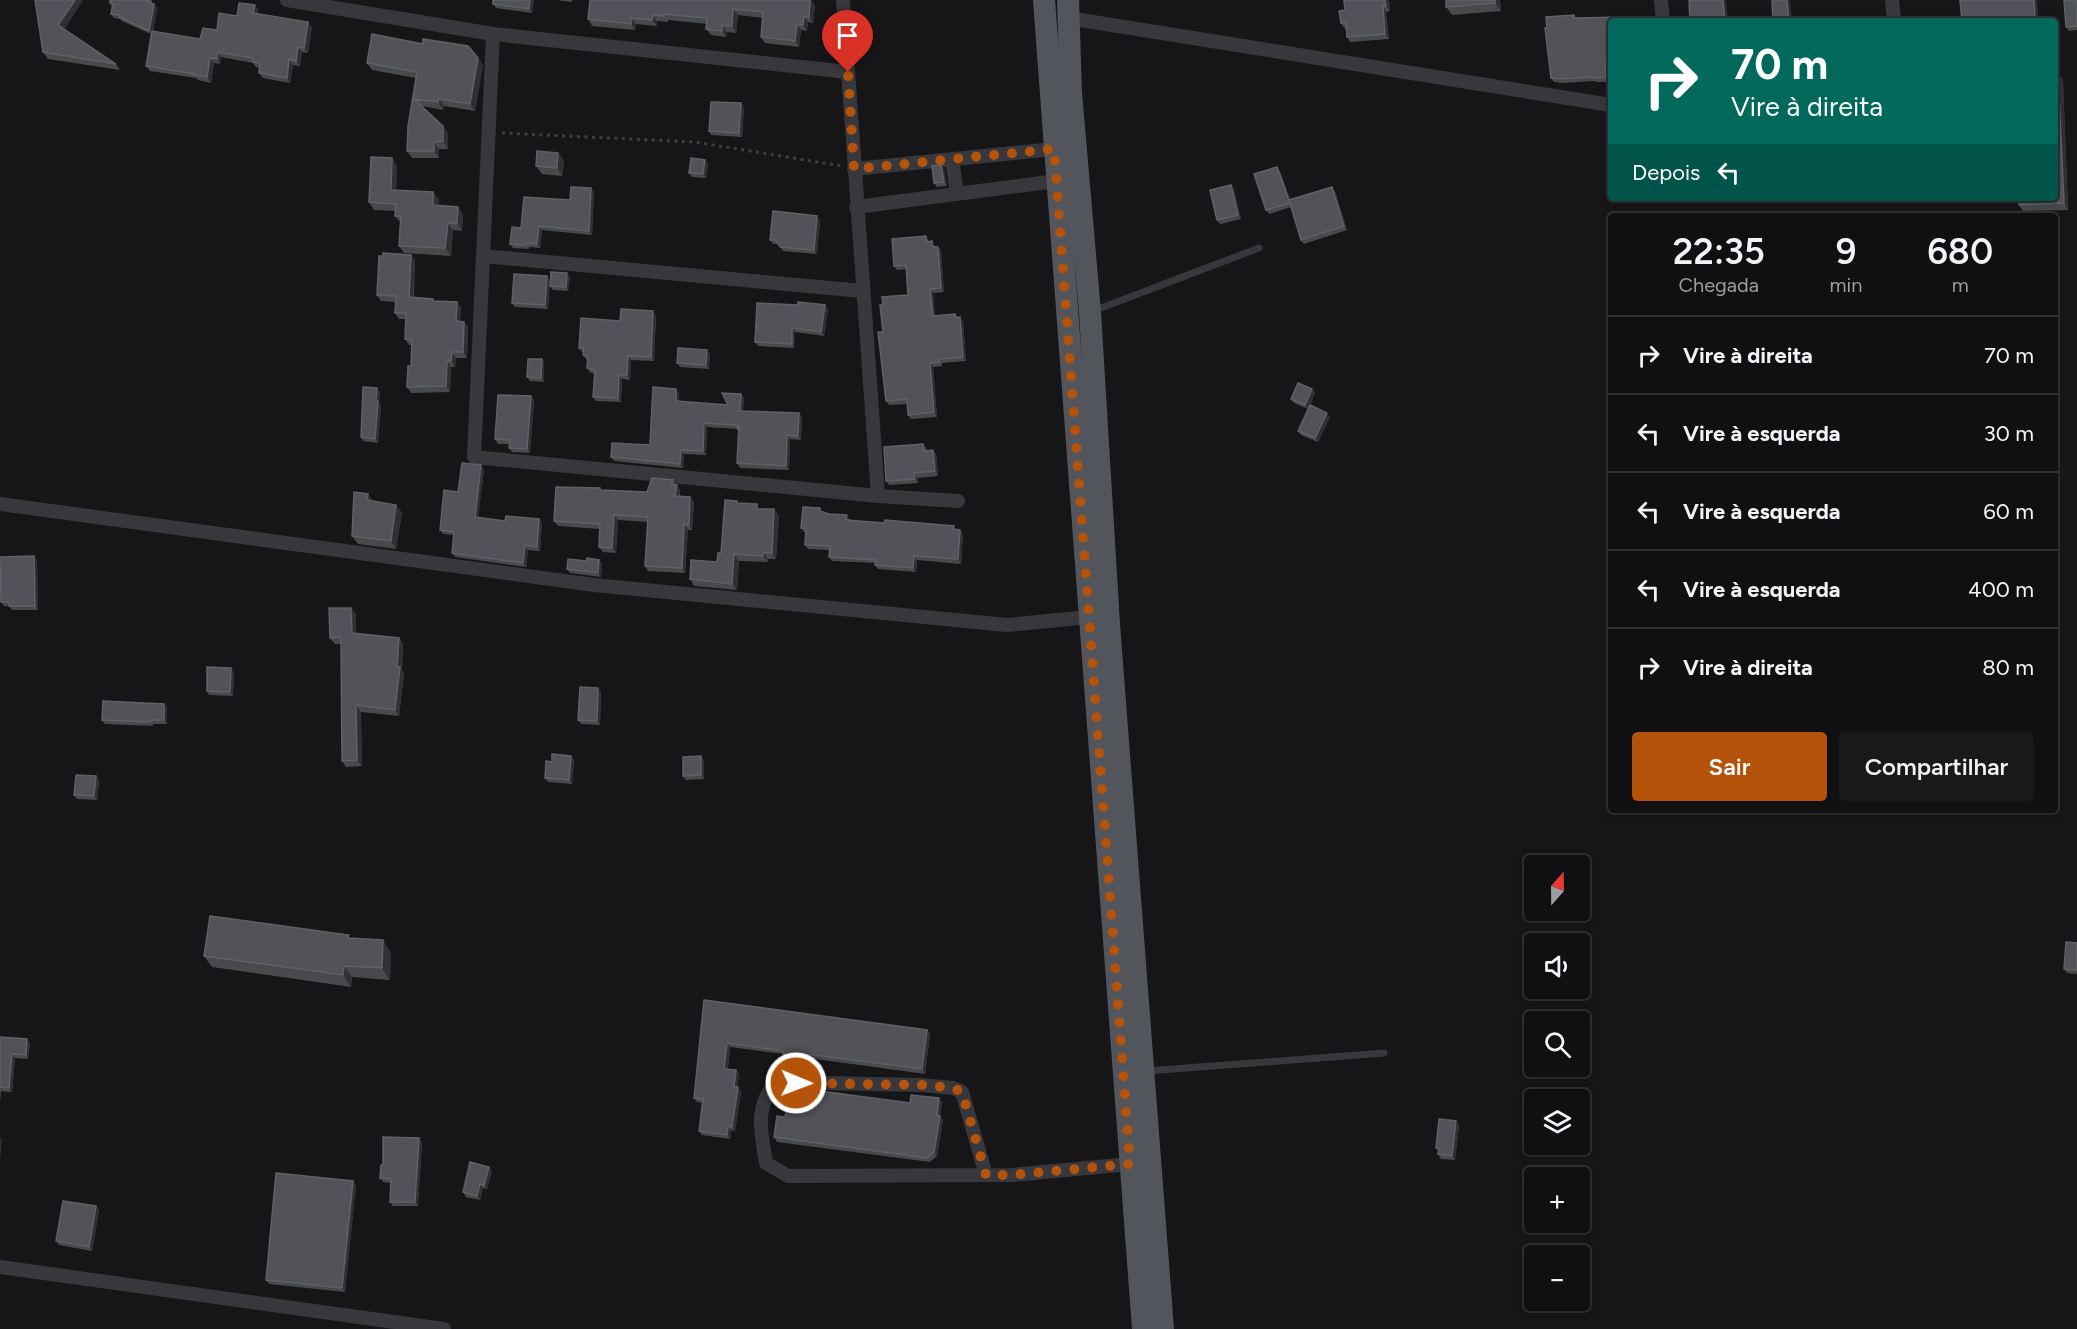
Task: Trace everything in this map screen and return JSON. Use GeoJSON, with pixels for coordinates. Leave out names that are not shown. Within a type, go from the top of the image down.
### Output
{"type":"FeatureCollection","features":[{"type":"Feature","properties":{"kind":"main road"},"geometry":{"type":"LineString","coordinates":[[1044,0],[1143,1329]]}},
{"type":"Feature","properties":{"kind":"main road"},"geometry":{"type":"LineString","coordinates":[[1068,9],[1071,93],[1090,312],[1109,624],[1163,1329]]}},
{"type":"Feature","properties":{"kind":"street"},"geometry":{"type":"LineString","coordinates":[[287,0],[493,34],[848,72]]}},
{"type":"Feature","properties":{"kind":"street"},"geometry":{"type":"LineString","coordinates":[[843,0],[878,496]]}},
{"type":"Feature","properties":{"kind":"street"},"geometry":{"type":"LineString","coordinates":[[1661,0],[1663,18]]}},
{"type":"Feature","properties":{"kind":"street"},"geometry":{"type":"LineString","coordinates":[[1892,0],[1894,18]]}},
{"type":"Feature","properties":{"kind":"street"},"geometry":{"type":"LineString","coordinates":[[1068,9],[1608,104]]}},
{"type":"Feature","properties":{"kind":"street"},"geometry":{"type":"LineString","coordinates":[[493,34],[474,457],[878,496],[958,501]]}},
{"type":"Feature","properties":{"kind":"street"},"geometry":{"type":"LineString","coordinates":[[854,169],[1054,149]]}},
{"type":"Feature","properties":{"kind":"street"},"geometry":{"type":"LineString","coordinates":[[952,159],[957,194]]}},
{"type":"Feature","properties":{"kind":"street"},"geometry":{"type":"LineString","coordinates":[[856,207],[1056,181]]}},
{"type":"Feature","properties":{"kind":"street"},"geometry":{"type":"LineString","coordinates":[[483,256],[862,291]]}},
{"type":"Feature","properties":{"kind":"street"},"geometry":{"type":"LineString","coordinates":[[0,504],[594,585],[1007,625],[1089,617]]}},
{"type":"Feature","properties":{"kind":"street"},"geometry":{"type":"LineString","coordinates":[[986,1175],[962,1092],[953,1088],[922,1085],[776,1082],[766,1093],[759,1123],[766,1163],[788,1176],[1011,1175],[1130,1164]]}},
{"type":"Feature","properties":{"kind":"street"},"geometry":{"type":"LineString","coordinates":[[0,1267],[444,1329]]}},
{"type":"Feature","properties":{"kind":"lane"},"geometry":{"type":"LineString","coordinates":[[1090,312],[1259,248]]}},
{"type":"Feature","properties":{"kind":"lane"},"geometry":{"type":"LineString","coordinates":[[1144,1071],[1384,1053]]}},
{"type":"Feature","properties":{"kind":"path"},"geometry":{"type":"LineString","coordinates":[[489,132],[695,141],[854,169]]}},
{"type":"Feature","properties":{"kind":"building"},"geometry":{"type":"Polygon","coordinates":[[[35,0],[75,0],[58,25],[116,64],[43,52],[35,0]]]}},
{"type":"Feature","properties":{"kind":"building"},"geometry":{"type":"Polygon","coordinates":[[[110,0],[151,1],[150,3],[154,4],[149,31],[119,15],[111,14],[113,4],[110,0]]]}},
{"type":"Feature","properties":{"kind":"building"},"geometry":{"type":"Polygon","coordinates":[[[493,0],[530,0],[529,9],[493,4],[493,0]]]}},
{"type":"Feature","properties":{"kind":"building"},"geometry":{"type":"Polygon","coordinates":[[[590,0],[810,0],[809,17],[804,16],[803,25],[797,24],[795,41],[761,37],[763,12],[733,9],[732,26],[722,25],[722,31],[706,29],[707,18],[664,14],[664,16],[653,15],[652,20],[631,18],[631,24],[588,19],[590,0]]]}},
{"type":"Feature","properties":{"kind":"building"},"geometry":{"type":"Polygon","coordinates":[[[1344,0],[1385,0],[1386,6],[1383,6],[1385,34],[1347,37],[1346,23],[1341,23],[1339,11],[1345,10],[1344,0]]]}},
{"type":"Feature","properties":{"kind":"building"},"geometry":{"type":"Polygon","coordinates":[[[1446,0],[1495,0],[1495,3],[1446,7],[1446,0]]]}},
{"type":"Feature","properties":{"kind":"building"},"geometry":{"type":"Polygon","coordinates":[[[1689,0],[1723,0],[1725,18],[1690,18],[1689,0]]]}},
{"type":"Feature","properties":{"kind":"building"},"geometry":{"type":"Polygon","coordinates":[[[1772,0],[1787,0],[1789,18],[1773,18],[1772,0]]]}},
{"type":"Feature","properties":{"kind":"building"},"geometry":{"type":"Polygon","coordinates":[[[1960,0],[2034,0],[2035,18],[1962,18],[1960,0]]]}},
{"type":"Feature","properties":{"kind":"building"},"geometry":{"type":"Polygon","coordinates":[[[2064,0],[2077,0],[2077,26],[2066,27],[2064,0]]]}},
{"type":"Feature","properties":{"kind":"building"},"geometry":{"type":"Polygon","coordinates":[[[239,3],[255,5],[253,13],[308,22],[304,48],[298,47],[296,61],[289,59],[287,78],[259,73],[260,63],[253,62],[253,58],[218,52],[217,59],[210,58],[207,77],[146,66],[152,31],[200,39],[203,28],[217,30],[219,13],[237,16],[239,3]]]}},
{"type":"Feature","properties":{"kind":"building"},"geometry":{"type":"Polygon","coordinates":[[[1574,15],[1574,18],[1625,17],[1608,18],[1606,77],[1551,78],[1545,28],[1547,28],[1546,17],[1574,15]]]}},
{"type":"Feature","properties":{"kind":"building"},"geometry":{"type":"Polygon","coordinates":[[[372,34],[423,44],[423,39],[468,46],[478,58],[470,104],[439,99],[438,102],[414,99],[443,126],[443,141],[434,142],[434,151],[407,151],[408,126],[417,72],[367,63],[372,34]]]}},
{"type":"Feature","properties":{"kind":"building"},"geometry":{"type":"Polygon","coordinates":[[[2058,73],[2064,203],[2019,205],[2018,201],[2058,201],[2058,73]]]}},
{"type":"Feature","properties":{"kind":"building"},"geometry":{"type":"Polygon","coordinates":[[[711,102],[741,103],[739,133],[709,131],[711,102]]]}},
{"type":"Feature","properties":{"kind":"building"},"geometry":{"type":"Polygon","coordinates":[[[537,151],[558,153],[557,168],[536,166],[537,151]]]}},
{"type":"Feature","properties":{"kind":"building"},"geometry":{"type":"Polygon","coordinates":[[[371,157],[392,158],[391,190],[433,192],[433,205],[458,207],[457,223],[448,223],[445,248],[399,246],[401,216],[395,216],[396,204],[369,202],[371,157]]]}},
{"type":"Feature","properties":{"kind":"building"},"geometry":{"type":"Polygon","coordinates":[[[691,158],[705,160],[703,174],[689,173],[691,158]]]}},
{"type":"Feature","properties":{"kind":"building"},"geometry":{"type":"Polygon","coordinates":[[[941,165],[944,182],[934,183],[932,166],[941,165]]]}},
{"type":"Feature","properties":{"kind":"building"},"geometry":{"type":"Polygon","coordinates":[[[1277,167],[1290,203],[1266,210],[1254,174],[1277,167]]]}},
{"type":"Feature","properties":{"kind":"building"},"geometry":{"type":"Polygon","coordinates":[[[1231,185],[1238,215],[1217,220],[1210,190],[1231,185]]]}},
{"type":"Feature","properties":{"kind":"building"},"geometry":{"type":"Polygon","coordinates":[[[571,187],[591,188],[589,231],[539,226],[537,244],[510,244],[512,227],[521,228],[524,197],[570,200],[571,187]]]}},
{"type":"Feature","properties":{"kind":"building"},"geometry":{"type":"Polygon","coordinates":[[[1332,187],[1344,226],[1301,240],[1289,200],[1332,187]]]}},
{"type":"Feature","properties":{"kind":"building"},"geometry":{"type":"Polygon","coordinates":[[[773,211],[817,216],[814,250],[780,247],[776,240],[770,240],[773,211]]]}},
{"type":"Feature","properties":{"kind":"building"},"geometry":{"type":"Polygon","coordinates":[[[926,236],[926,242],[932,241],[933,247],[938,247],[941,288],[930,289],[933,316],[955,314],[956,318],[960,317],[963,357],[939,359],[939,362],[930,363],[934,412],[908,415],[907,399],[886,401],[878,332],[883,332],[880,305],[883,305],[882,297],[908,295],[906,265],[894,266],[892,239],[926,236]]]}},
{"type":"Feature","properties":{"kind":"building"},"geometry":{"type":"Polygon","coordinates":[[[383,253],[411,255],[409,297],[457,302],[456,321],[464,322],[463,352],[452,352],[451,361],[447,361],[446,386],[407,387],[412,340],[405,339],[406,313],[395,313],[396,296],[377,295],[379,256],[383,256],[383,253]]]}},
{"type":"Feature","properties":{"kind":"building"},"geometry":{"type":"Polygon","coordinates":[[[551,272],[567,273],[566,287],[550,286],[551,272]]]}},
{"type":"Feature","properties":{"kind":"building"},"geometry":{"type":"Polygon","coordinates":[[[514,274],[547,276],[545,305],[512,303],[514,274]]]}},
{"type":"Feature","properties":{"kind":"building"},"geometry":{"type":"Polygon","coordinates":[[[798,302],[825,305],[821,332],[792,328],[792,344],[755,342],[757,303],[798,305],[798,302]]]}},
{"type":"Feature","properties":{"kind":"building"},"geometry":{"type":"Polygon","coordinates":[[[621,309],[653,311],[651,357],[628,356],[627,375],[619,375],[618,398],[593,397],[595,370],[587,368],[588,356],[583,355],[584,348],[579,348],[581,318],[620,321],[621,309]]]}},
{"type":"Feature","properties":{"kind":"building"},"geometry":{"type":"Polygon","coordinates":[[[678,348],[707,350],[706,365],[677,363],[678,348]]]}},
{"type":"Feature","properties":{"kind":"building"},"geometry":{"type":"Polygon","coordinates":[[[528,359],[542,359],[541,378],[527,377],[528,359]]]}},
{"type":"Feature","properties":{"kind":"building"},"geometry":{"type":"Polygon","coordinates":[[[1298,383],[1312,389],[1305,405],[1291,399],[1298,383]]]}},
{"type":"Feature","properties":{"kind":"building"},"geometry":{"type":"Polygon","coordinates":[[[363,387],[377,388],[375,439],[361,437],[363,387]]]}},
{"type":"Feature","properties":{"kind":"building"},"geometry":{"type":"Polygon","coordinates":[[[653,387],[676,389],[676,401],[728,405],[722,393],[741,394],[740,411],[799,413],[798,436],[787,435],[786,466],[737,463],[739,425],[738,429],[736,425],[704,423],[703,451],[681,450],[680,464],[611,457],[612,443],[650,445],[653,387]]]}},
{"type":"Feature","properties":{"kind":"building"},"geometry":{"type":"Polygon","coordinates":[[[498,395],[531,396],[527,449],[509,448],[510,440],[495,439],[498,395]]]}},
{"type":"Feature","properties":{"kind":"building"},"geometry":{"type":"Polygon","coordinates":[[[1310,405],[1327,413],[1315,438],[1298,431],[1310,405]]]}},
{"type":"Feature","properties":{"kind":"building"},"geometry":{"type":"Polygon","coordinates":[[[923,444],[924,451],[933,450],[935,471],[914,473],[915,479],[886,481],[884,447],[923,444]]]}},
{"type":"Feature","properties":{"kind":"building"},"geometry":{"type":"Polygon","coordinates":[[[462,463],[481,465],[475,517],[505,521],[506,516],[539,519],[537,547],[525,545],[523,563],[452,553],[454,532],[440,530],[444,490],[458,492],[462,463]]]}},
{"type":"Feature","properties":{"kind":"building"},"geometry":{"type":"Polygon","coordinates":[[[652,478],[673,480],[671,485],[677,485],[675,496],[690,497],[689,525],[684,524],[682,568],[645,566],[648,517],[614,515],[612,548],[599,547],[600,524],[554,521],[556,487],[647,492],[652,478]]]}},
{"type":"Feature","properties":{"kind":"building"},"geometry":{"type":"Polygon","coordinates":[[[354,492],[368,494],[367,500],[396,505],[391,541],[352,536],[354,492]]]}},
{"type":"Feature","properties":{"kind":"building"},"geometry":{"type":"Polygon","coordinates":[[[725,500],[757,504],[757,509],[774,509],[772,553],[763,552],[763,556],[734,554],[732,584],[690,579],[691,560],[717,562],[718,553],[721,553],[725,500]]]}},
{"type":"Feature","properties":{"kind":"building"},"geometry":{"type":"Polygon","coordinates":[[[803,507],[820,508],[820,511],[829,514],[847,515],[846,520],[884,523],[885,520],[954,526],[953,529],[960,530],[958,559],[914,556],[913,568],[875,565],[876,560],[829,557],[830,546],[805,545],[806,528],[801,528],[803,507]]]}},
{"type":"Feature","properties":{"kind":"building"},"geometry":{"type":"Polygon","coordinates":[[[34,556],[35,606],[9,606],[9,602],[1,602],[0,557],[34,556]]]}},
{"type":"Feature","properties":{"kind":"building"},"geometry":{"type":"Polygon","coordinates":[[[587,558],[599,560],[598,573],[567,569],[568,559],[586,561],[587,558]]]}},
{"type":"Feature","properties":{"kind":"building"},"geometry":{"type":"Polygon","coordinates":[[[329,608],[351,608],[352,633],[399,638],[397,667],[400,667],[395,710],[356,705],[357,760],[342,761],[341,637],[330,638],[329,608]]]}},
{"type":"Feature","properties":{"kind":"building"},"geometry":{"type":"Polygon","coordinates":[[[207,667],[231,668],[230,692],[207,691],[207,667]]]}},
{"type":"Feature","properties":{"kind":"building"},"geometry":{"type":"Polygon","coordinates":[[[580,687],[598,688],[597,721],[578,720],[580,687]]]}},
{"type":"Feature","properties":{"kind":"building"},"geometry":{"type":"Polygon","coordinates":[[[103,701],[164,704],[164,720],[150,720],[150,722],[102,720],[103,701]]]}},
{"type":"Feature","properties":{"kind":"building"},"geometry":{"type":"Polygon","coordinates":[[[552,754],[571,756],[569,780],[545,778],[546,761],[552,762],[552,754]]]}},
{"type":"Feature","properties":{"kind":"building"},"geometry":{"type":"Polygon","coordinates":[[[701,756],[701,775],[683,776],[683,757],[701,756]]]}},
{"type":"Feature","properties":{"kind":"building"},"geometry":{"type":"Polygon","coordinates":[[[76,775],[96,776],[94,796],[74,795],[76,775]]]}},
{"type":"Feature","properties":{"kind":"building"},"geometry":{"type":"Polygon","coordinates":[[[210,916],[349,935],[348,938],[383,940],[382,968],[344,966],[343,975],[204,956],[210,916]]]}},
{"type":"Feature","properties":{"kind":"building"},"geometry":{"type":"Polygon","coordinates":[[[2066,942],[2077,943],[2077,970],[2064,969],[2066,942]]]}},
{"type":"Feature","properties":{"kind":"building"},"geometry":{"type":"Polygon","coordinates":[[[704,1000],[927,1030],[922,1069],[798,1053],[797,1057],[783,1055],[783,1051],[727,1043],[724,1069],[736,1070],[734,1087],[738,1087],[732,1127],[728,1126],[727,1135],[699,1131],[703,1099],[694,1098],[704,1000]]]}},
{"type":"Feature","properties":{"kind":"building"},"geometry":{"type":"Polygon","coordinates":[[[0,1037],[27,1039],[26,1055],[12,1054],[9,1088],[0,1087],[0,1037]]]}},
{"type":"Feature","properties":{"kind":"building"},"geometry":{"type":"Polygon","coordinates":[[[790,1087],[910,1103],[911,1095],[939,1098],[937,1115],[940,1116],[934,1152],[927,1158],[774,1137],[777,1116],[785,1117],[790,1087]]]}},
{"type":"Feature","properties":{"kind":"building"},"geometry":{"type":"Polygon","coordinates":[[[1439,1119],[1456,1121],[1452,1156],[1438,1154],[1439,1148],[1436,1148],[1439,1119]]]}},
{"type":"Feature","properties":{"kind":"building"},"geometry":{"type":"Polygon","coordinates":[[[383,1137],[419,1138],[415,1202],[390,1202],[391,1179],[380,1178],[381,1165],[383,1165],[383,1137]]]}},
{"type":"Feature","properties":{"kind":"building"},"geometry":{"type":"Polygon","coordinates":[[[470,1162],[489,1167],[484,1185],[480,1184],[477,1196],[463,1192],[470,1162]]]}},
{"type":"Feature","properties":{"kind":"building"},"geometry":{"type":"Polygon","coordinates":[[[276,1173],[353,1181],[342,1288],[266,1280],[276,1173]]]}},
{"type":"Feature","properties":{"kind":"building"},"geometry":{"type":"Polygon","coordinates":[[[63,1201],[96,1206],[89,1247],[56,1241],[63,1201]]]}},
{"type":"Feature","properties":{"kind":"route"},"geometry":{"type":"LineString","coordinates":[[796,1083],[922,1085],[953,1088],[962,1092],[986,1175],[1011,1175],[1130,1164],[1054,149],[854,169],[848,72]]}}]}
